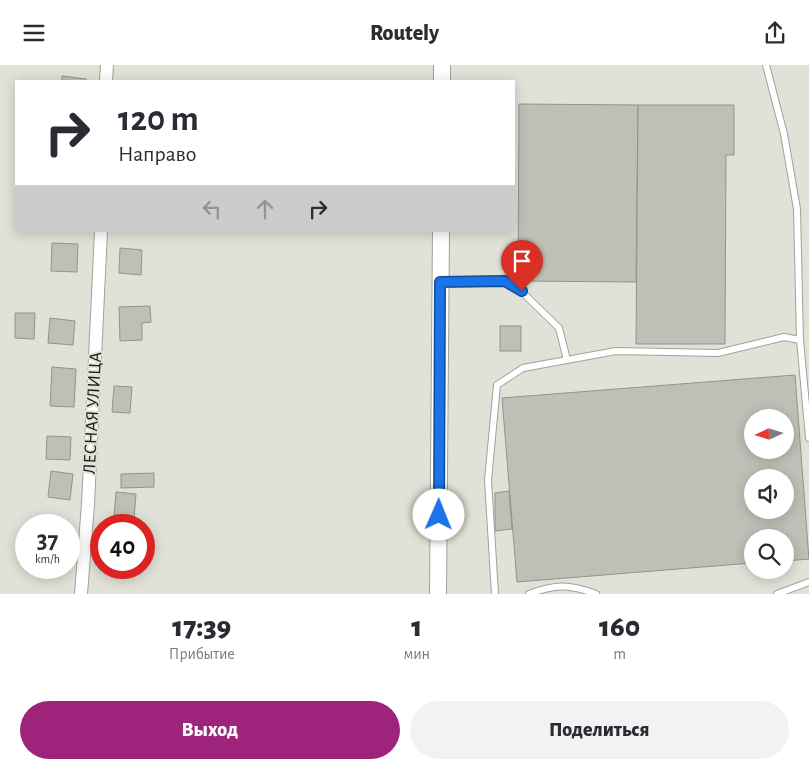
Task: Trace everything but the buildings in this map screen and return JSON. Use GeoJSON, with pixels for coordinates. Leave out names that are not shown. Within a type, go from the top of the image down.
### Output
{"type":"FeatureCollection","features":[{"type":"Feature","properties":{"kind":"street"},"geometry":{"type":"LineString","coordinates":[[106,80],[107,65]]}},
{"type":"Feature","properties":{"kind":"street"},"geometry":{"type":"LineString","coordinates":[[442,65],[442,80]]}},
{"type":"Feature","properties":{"kind":"street","name":"ЛЕСНАЯ УЛИЦА"},"geometry":{"type":"LineString","coordinates":[[81,594],[88,504],[101,232]]}},
{"type":"Feature","properties":{"kind":"street"},"geometry":{"type":"LineString","coordinates":[[438,594],[441,232]]}},
{"type":"Feature","properties":{"kind":"lane"},"geometry":{"type":"LineString","coordinates":[[766,65],[784,134],[797,209],[800,340],[809,438]]}},
{"type":"Feature","properties":{"kind":"lane"},"geometry":{"type":"LineString","coordinates":[[440,282],[505,281],[522,291],[559,328],[567,360]]}},
{"type":"Feature","properties":{"kind":"lane"},"geometry":{"type":"LineString","coordinates":[[495,594],[488,480],[497,385],[523,368],[616,351],[718,353],[784,337],[800,340]]}},
{"type":"Feature","properties":{"kind":"lane"},"geometry":{"type":"LineString","coordinates":[[777,594],[809,582]]}},
{"type":"Feature","properties":{"kind":"lane"},"geometry":{"type":"LineString","coordinates":[[529,594],[551,586],[578,587],[596,594]]}},
{"type":"Feature","properties":{"kind":"route"},"geometry":{"type":"LineString","coordinates":[[439,515],[440,282],[505,281],[522,291]]}}]}
